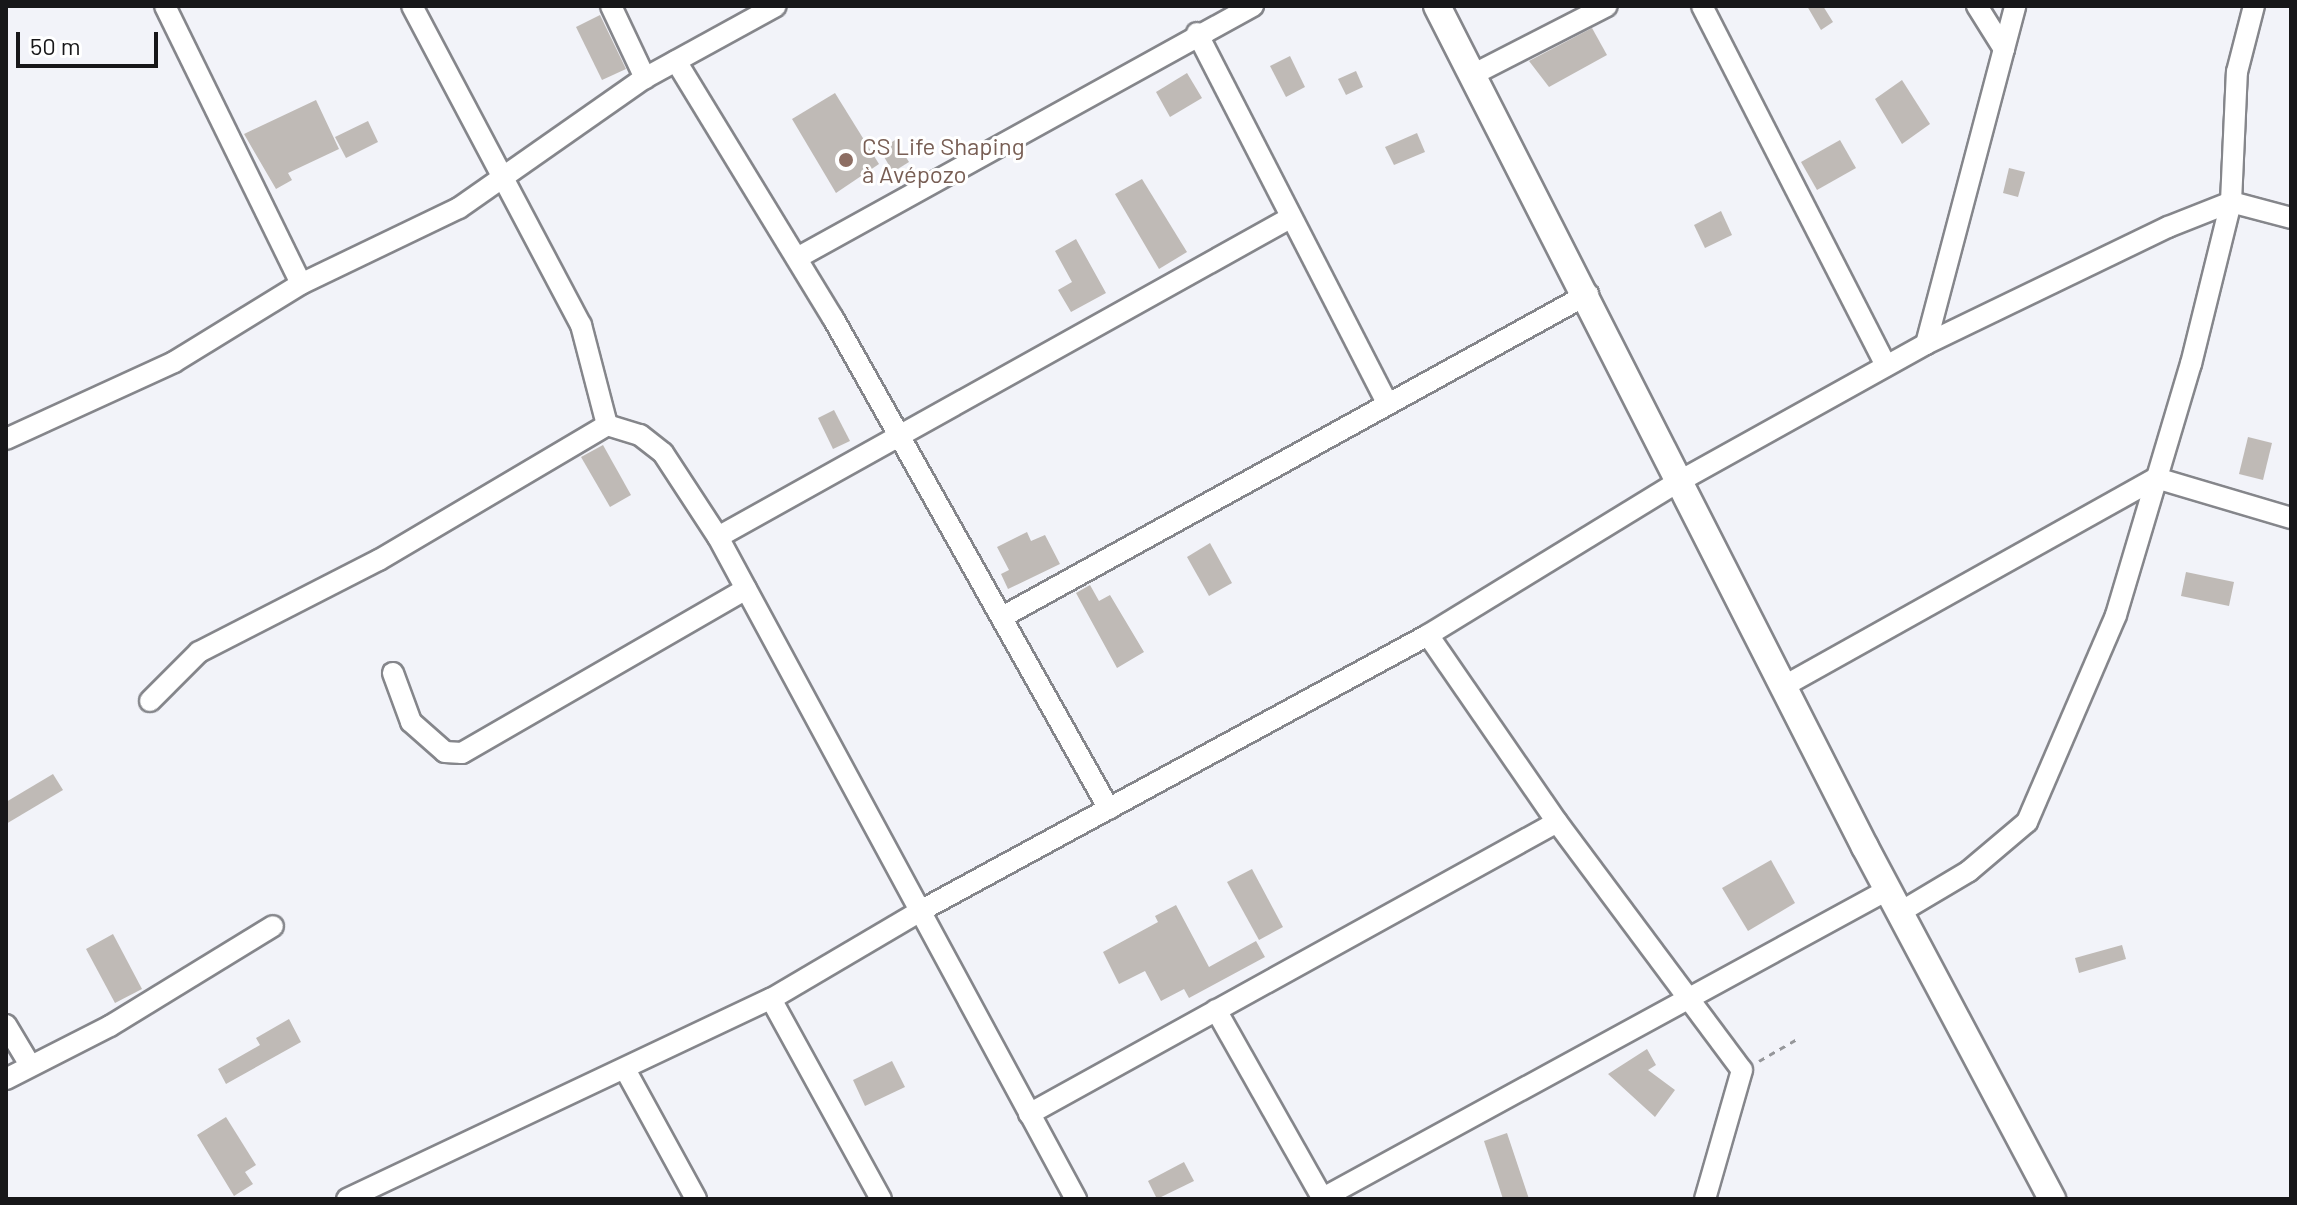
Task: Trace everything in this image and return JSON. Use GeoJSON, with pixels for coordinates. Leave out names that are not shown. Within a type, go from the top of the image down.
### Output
{"type":"FeatureCollection","features":[{"type":"Feature","properties":{"kind":"street"},"geometry":{"type":"LineString","coordinates":[[165,6],[301,284]]}},
{"type":"Feature","properties":{"kind":"street"},"geometry":{"type":"LineString","coordinates":[[412,6],[581,325],[607,425]]}},
{"type":"Feature","properties":{"kind":"street"},"geometry":{"type":"LineString","coordinates":[[611,6],[645,78]]}},
{"type":"Feature","properties":{"kind":"street"},"geometry":{"type":"LineString","coordinates":[[6,439],[174,362],[301,284],[459,208],[645,78],[776,6]]}},
{"type":"Feature","properties":{"kind":"street"},"geometry":{"type":"LineString","coordinates":[[797,258],[1197,33],[1253,6]]}},
{"type":"Feature","properties":{"kind":"street"},"geometry":{"type":"LineString","coordinates":[[1437,6],[1588,294],[1678,482],[2052,1199]]}},
{"type":"Feature","properties":{"kind":"street"},"geometry":{"type":"LineString","coordinates":[[1474,74],[1607,6]]}},
{"type":"Feature","properties":{"kind":"street"},"geometry":{"type":"LineString","coordinates":[[1702,6],[1886,366]]}},
{"type":"Feature","properties":{"kind":"street"},"geometry":{"type":"LineString","coordinates":[[1977,6],[2004,49]]}},
{"type":"Feature","properties":{"kind":"street"},"geometry":{"type":"LineString","coordinates":[[1926,344],[2015,6]]}},
{"type":"Feature","properties":{"kind":"street"},"geometry":{"type":"LineString","coordinates":[[1216,1010],[1323,1198],[1689,999],[1895,900],[1969,871],[2027,822],[2116,615],[2156,478],[2231,202],[2237,72],[2254,6]]}},
{"type":"Feature","properties":{"kind":"street"},"geometry":{"type":"LineString","coordinates":[[1197,33],[1387,403]]}},
{"type":"Feature","properties":{"kind":"street"},"geometry":{"type":"LineString","coordinates":[[676,61],[797,258],[1004,616],[1109,809]]}},
{"type":"Feature","properties":{"kind":"street"},"geometry":{"type":"LineString","coordinates":[[347,1199],[626,1071],[771,999],[922,910],[1428,635],[1678,482],[1926,344],[2168,227],[2231,202],[2291,218]]}},
{"type":"Feature","properties":{"kind":"street"},"geometry":{"type":"LineString","coordinates":[[718,537],[1290,218]]}},
{"type":"Feature","properties":{"kind":"street"},"geometry":{"type":"LineString","coordinates":[[1004,616],[1588,294]]}},
{"type":"Feature","properties":{"kind":"street"},"geometry":{"type":"LineString","coordinates":[[150,701],[199,652],[379,560],[607,425],[640,435],[663,453],[718,537],[1076,1199]]}},
{"type":"Feature","properties":{"kind":"street"},"geometry":{"type":"LineString","coordinates":[[1786,685],[2156,478],[2291,518]]}},
{"type":"Feature","properties":{"kind":"street"},"geometry":{"type":"LineString","coordinates":[[393,673],[411,722],[445,752],[462,753],[746,589]]}},
{"type":"Feature","properties":{"kind":"street"},"geometry":{"type":"LineString","coordinates":[[1428,635],[1557,822],[1742,1070],[1705,1199]]}},
{"type":"Feature","properties":{"kind":"street"},"geometry":{"type":"LineString","coordinates":[[1029,1114],[1557,822]]}},
{"type":"Feature","properties":{"kind":"street"},"geometry":{"type":"LineString","coordinates":[[6,1079],[110,1026],[273,926]]}},
{"type":"Feature","properties":{"kind":"street"},"geometry":{"type":"LineString","coordinates":[[771,999],[881,1199]]}},
{"type":"Feature","properties":{"kind":"street"},"geometry":{"type":"LineString","coordinates":[[6,1025],[30,1065]]}},
{"type":"Feature","properties":{"kind":"street"},"geometry":{"type":"LineString","coordinates":[[626,1071],[696,1199]]}},
{"type":"Feature","properties":{"kind":"path"},"geometry":{"type":"LineString","coordinates":[[1742,1070],[1797,1039]]}},
{"type":"Feature","properties":{"kind":"building"},"geometry":{"type":"Polygon","coordinates":[[[1807,6],[1823,6],[1833,22],[1821,30],[1807,6]]]}},
{"type":"Feature","properties":{"kind":"building"},"geometry":{"type":"Polygon","coordinates":[[[600,15],[626,69],[602,80],[576,27],[600,15]]]}},
{"type":"Feature","properties":{"kind":"building"},"geometry":{"type":"Polygon","coordinates":[[[1592,28],[1607,55],[1549,87],[1529,61],[1592,28]]]}},
{"type":"Feature","properties":{"kind":"building"},"geometry":{"type":"Polygon","coordinates":[[[1290,56],[1305,87],[1286,97],[1270,66],[1290,56]]]}},
{"type":"Feature","properties":{"kind":"building"},"geometry":{"type":"Polygon","coordinates":[[[1356,71],[1363,87],[1346,95],[1338,79],[1356,71]]]}},
{"type":"Feature","properties":{"kind":"building"},"geometry":{"type":"Polygon","coordinates":[[[1187,73],[1202,98],[1170,117],[1156,92],[1187,73]]]}},
{"type":"Feature","properties":{"kind":"building"},"geometry":{"type":"Polygon","coordinates":[[[1902,80],[1930,124],[1902,144],[1875,99],[1902,80]]]}},
{"type":"Feature","properties":{"kind":"building"},"geometry":{"type":"Polygon","coordinates":[[[835,93],[879,164],[836,193],[792,119],[835,93]]]}},
{"type":"Feature","properties":{"kind":"building"},"geometry":{"type":"Polygon","coordinates":[[[316,100],[339,149],[288,173],[292,180],[276,189],[244,134],[316,100]]]}},
{"type":"Feature","properties":{"kind":"building"},"geometry":{"type":"Polygon","coordinates":[[[368,121],[378,142],[346,158],[335,137],[368,121]]]}},
{"type":"Feature","properties":{"kind":"building"},"geometry":{"type":"Polygon","coordinates":[[[1417,133],[1425,152],[1394,165],[1385,147],[1417,133]]]}},
{"type":"Feature","properties":{"kind":"building"},"geometry":{"type":"Polygon","coordinates":[[[895,140],[909,162],[893,172],[880,150],[895,140]]]}},
{"type":"Feature","properties":{"kind":"building"},"geometry":{"type":"Polygon","coordinates":[[[1840,140],[1856,168],[1817,190],[1801,162],[1840,140]]]}},
{"type":"Feature","properties":{"kind":"building"},"geometry":{"type":"Polygon","coordinates":[[[2009,168],[2025,172],[2018,197],[2003,193],[2009,168]]]}},
{"type":"Feature","properties":{"kind":"building"},"geometry":{"type":"Polygon","coordinates":[[[1142,179],[1187,252],[1159,269],[1115,194],[1142,179]]]}},
{"type":"Feature","properties":{"kind":"building"},"geometry":{"type":"Polygon","coordinates":[[[1721,211],[1732,235],[1705,248],[1694,225],[1721,211]]]}},
{"type":"Feature","properties":{"kind":"building"},"geometry":{"type":"Polygon","coordinates":[[[1076,239],[1106,293],[1071,312],[1058,290],[1072,282],[1055,251],[1076,239]]]}},
{"type":"Feature","properties":{"kind":"building"},"geometry":{"type":"Polygon","coordinates":[[[834,410],[850,441],[833,449],[818,418],[834,410]]]}},
{"type":"Feature","properties":{"kind":"building"},"geometry":{"type":"Polygon","coordinates":[[[2248,437],[2272,443],[2263,480],[2239,474],[2248,437]]]}},
{"type":"Feature","properties":{"kind":"building"},"geometry":{"type":"Polygon","coordinates":[[[603,445],[631,495],[610,507],[581,457],[603,445]]]}},
{"type":"Feature","properties":{"kind":"building"},"geometry":{"type":"Polygon","coordinates":[[[1027,532],[1031,541],[1045,535],[1060,564],[1008,589],[1001,574],[1009,570],[997,547],[1027,532]]]}},
{"type":"Feature","properties":{"kind":"building"},"geometry":{"type":"Polygon","coordinates":[[[1210,543],[1232,583],[1209,596],[1187,557],[1210,543]]]}},
{"type":"Feature","properties":{"kind":"building"},"geometry":{"type":"Polygon","coordinates":[[[2186,572],[2234,582],[2229,606],[2181,596],[2186,572]]]}},
{"type":"Feature","properties":{"kind":"building"},"geometry":{"type":"Polygon","coordinates":[[[1090,585],[1099,601],[1110,595],[1144,652],[1117,668],[1076,593],[1090,585]]]}},
{"type":"Feature","properties":{"kind":"building"},"geometry":{"type":"Polygon","coordinates":[[[53,774],[63,790],[6,824],[6,802],[53,774]]]}},
{"type":"Feature","properties":{"kind":"building"},"geometry":{"type":"Polygon","coordinates":[[[1771,860],[1795,903],[1748,931],[1722,888],[1771,860]]]}},
{"type":"Feature","properties":{"kind":"building"},"geometry":{"type":"Polygon","coordinates":[[[1252,869],[1283,927],[1259,940],[1227,882],[1252,869]]]}},
{"type":"Feature","properties":{"kind":"building"},"geometry":{"type":"Polygon","coordinates":[[[1176,905],[1209,967],[1256,941],[1265,957],[1189,998],[1184,989],[1161,1001],[1145,971],[1119,984],[1103,952],[1158,922],[1155,916],[1176,905]]]}},
{"type":"Feature","properties":{"kind":"building"},"geometry":{"type":"Polygon","coordinates":[[[113,934],[142,989],[115,1003],[86,949],[113,934]]]}},
{"type":"Feature","properties":{"kind":"building"},"geometry":{"type":"Polygon","coordinates":[[[2122,945],[2126,959],[2079,973],[2075,958],[2122,945]]]}},
{"type":"Feature","properties":{"kind":"building"},"geometry":{"type":"Polygon","coordinates":[[[289,1019],[301,1042],[226,1084],[218,1069],[260,1045],[256,1038],[289,1019]]]}},
{"type":"Feature","properties":{"kind":"building"},"geometry":{"type":"Polygon","coordinates":[[[1647,1049],[1656,1065],[1648,1070],[1675,1090],[1655,1117],[1608,1074],[1647,1049]]]}},
{"type":"Feature","properties":{"kind":"building"},"geometry":{"type":"Polygon","coordinates":[[[892,1061],[905,1087],[865,1106],[853,1080],[892,1061]]]}},
{"type":"Feature","properties":{"kind":"building"},"geometry":{"type":"Polygon","coordinates":[[[226,1117],[256,1165],[245,1172],[253,1184],[234,1196],[197,1135],[226,1117]]]}},
{"type":"Feature","properties":{"kind":"building"},"geometry":{"type":"Polygon","coordinates":[[[1507,1133],[1529,1199],[1503,1199],[1484,1141],[1507,1133]]]}},
{"type":"Feature","properties":{"kind":"building"},"geometry":{"type":"Polygon","coordinates":[[[1184,1162],[1194,1181],[1157,1199],[1148,1181],[1184,1162]]]}},
{"type":"Feature","properties":{"kind":"place","name":"CS Life Shaping à Avépozo"},"geometry":{"type":"Point","coordinates":[846,160]}}]}
